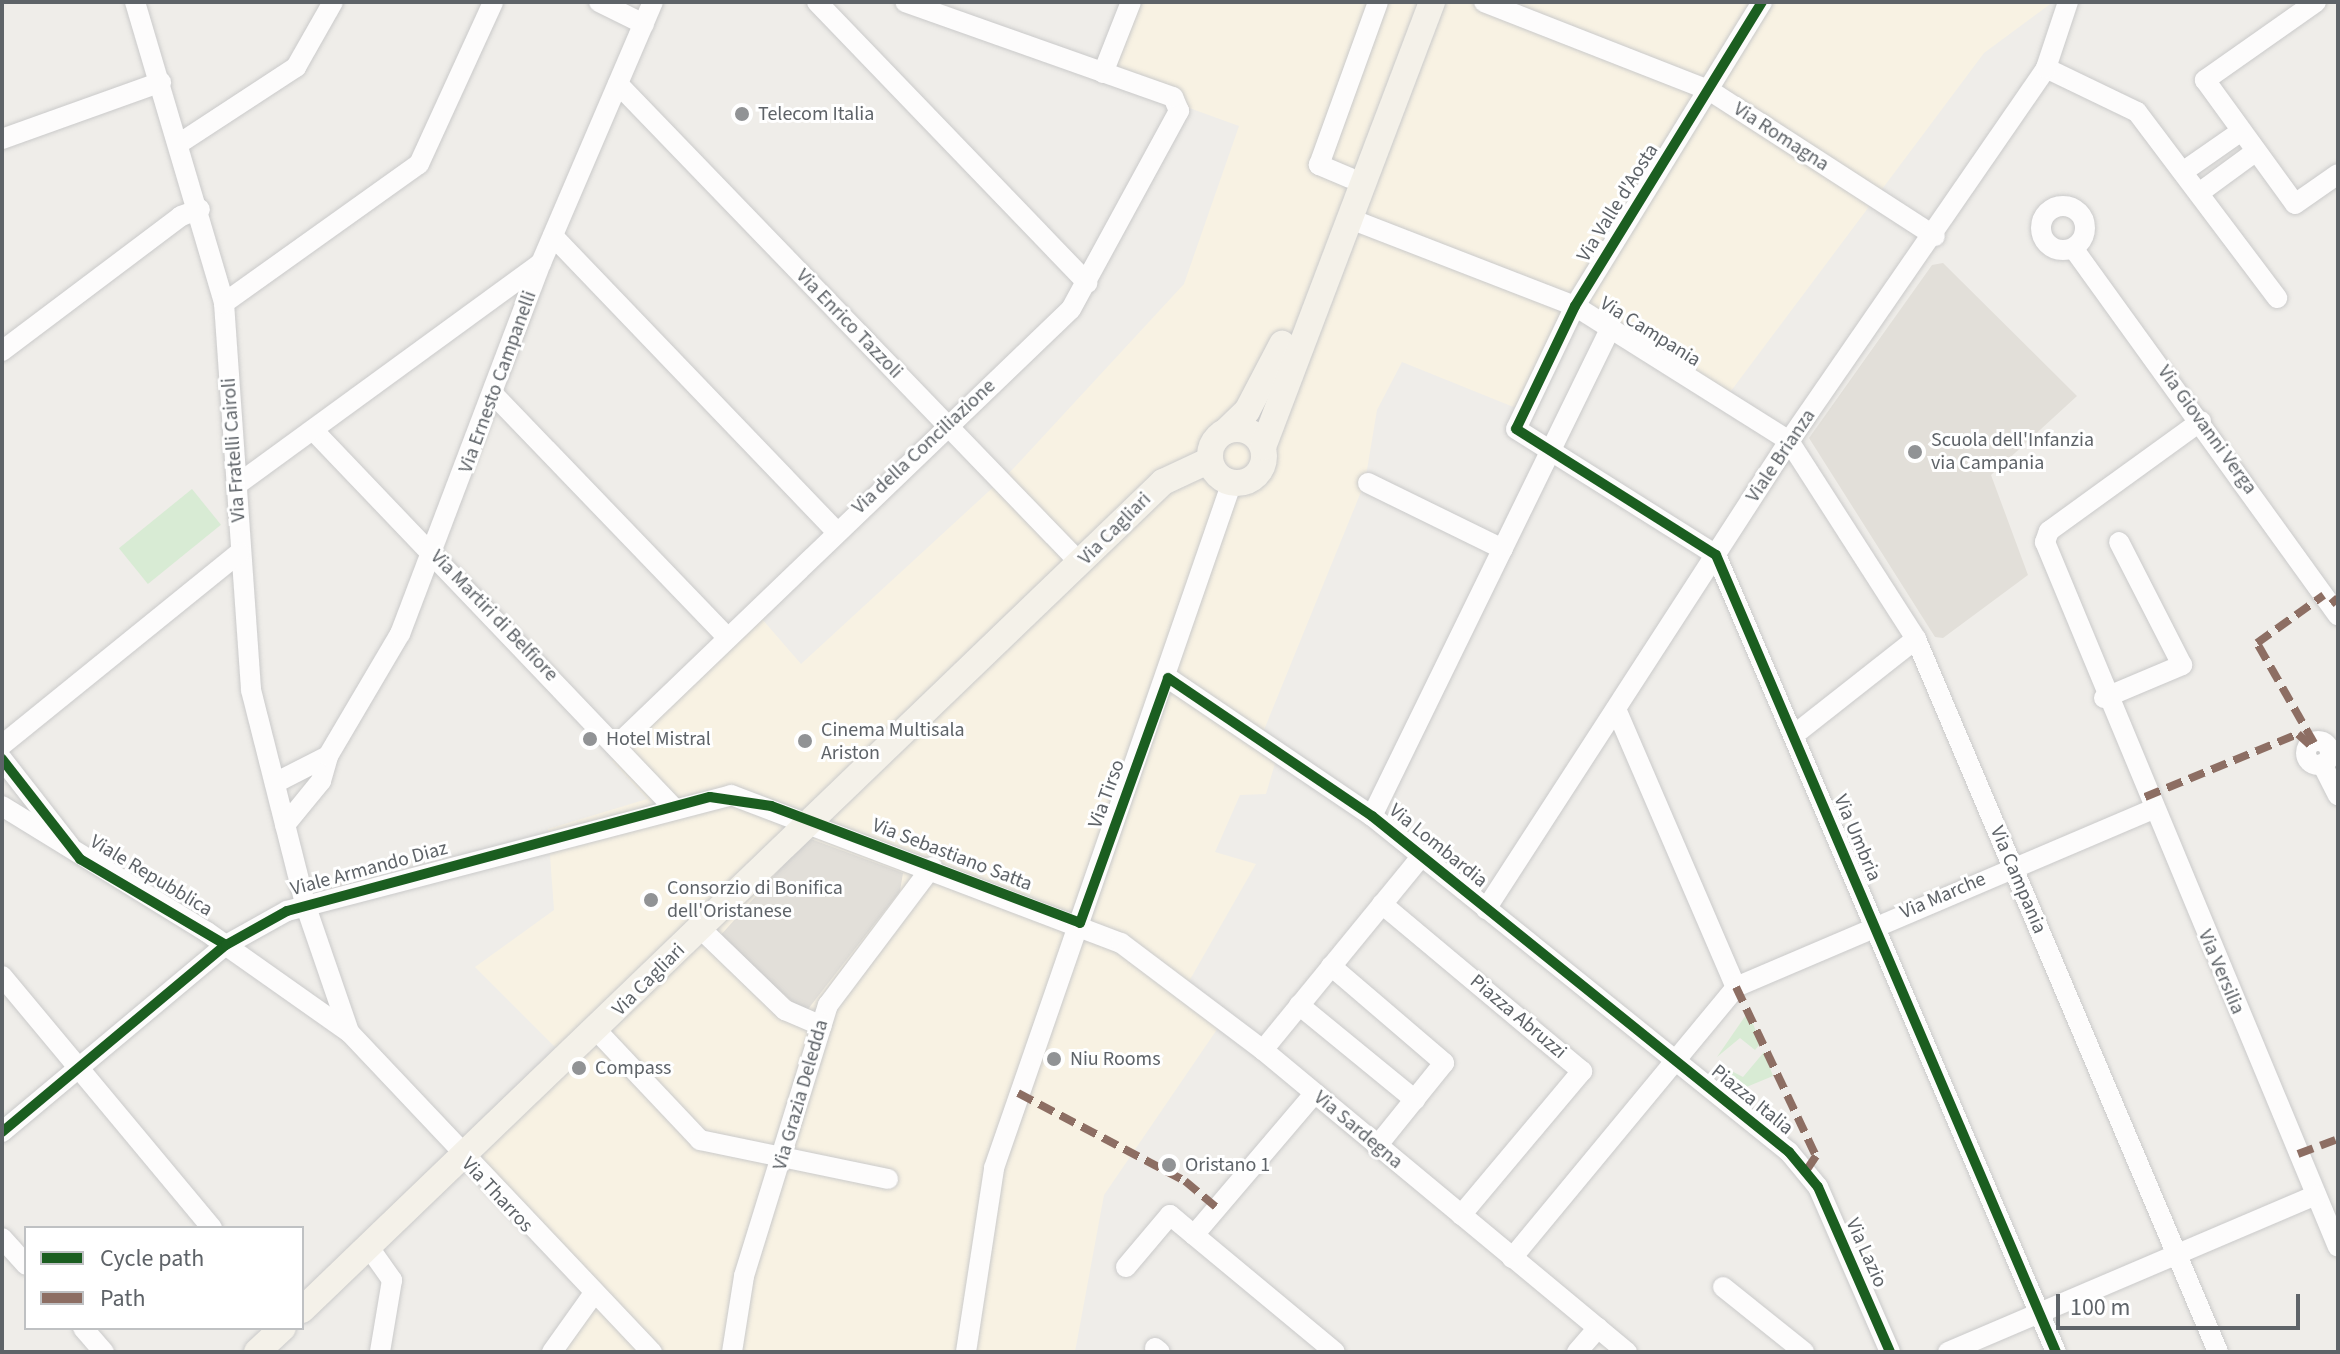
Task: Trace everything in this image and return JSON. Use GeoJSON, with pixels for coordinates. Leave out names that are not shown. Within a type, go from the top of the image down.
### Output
{"type":"FeatureCollection","features":[{"type":"Feature","properties":{"kind":"main road"},"geometry":{"type":"LineString","coordinates":[[1413,2],[1350,178],[1279,351],[1247,411],[1212,444],[1210,460],[1232,482],[1256,475],[1263,447],[1348,218],[1432,2]]}},
{"type":"Feature","properties":{"kind":"main road"},"geometry":{"type":"LineString","coordinates":[[1226,431],[1244,430],[1263,447]]}},
{"type":"Feature","properties":{"kind":"main road","name":"Via Cagliari"},"geometry":{"type":"LineString","coordinates":[[304,1308],[461,1156],[597,1031],[810,821],[1163,482],[1210,460]]}},
{"type":"Feature","properties":{"kind":"main road"},"geometry":{"type":"LineString","coordinates":[[257,1352],[281,1330]]}},
{"type":"Feature","properties":{"kind":"street","name":"Via Fratelli Cairoli"},"geometry":{"type":"LineString","coordinates":[[135,2],[200,209],[224,303],[251,690],[305,904]]}},
{"type":"Feature","properties":{"kind":"street"},"geometry":{"type":"LineString","coordinates":[[180,143],[296,67],[333,2]]}},
{"type":"Feature","properties":{"kind":"street"},"geometry":{"type":"LineString","coordinates":[[224,303],[419,164],[493,2]]}},
{"type":"Feature","properties":{"kind":"street"},"geometry":{"type":"LineString","coordinates":[[599,2],[644,24]]}},
{"type":"Feature","properties":{"kind":"street","name":"Via Ernesto Campanelli"},"geometry":{"type":"LineString","coordinates":[[285,825],[309,802],[328,756],[379,677],[495,396],[541,263],[653,2]]}},
{"type":"Feature","properties":{"kind":"street"},"geometry":{"type":"LineString","coordinates":[[817,2],[1087,283]]}},
{"type":"Feature","properties":{"kind":"street"},"geometry":{"type":"LineString","coordinates":[[905,2],[1103,73],[1131,2]]}},
{"type":"Feature","properties":{"kind":"street"},"geometry":{"type":"LineString","coordinates":[[1350,178],[1319,165],[1378,2]]}},
{"type":"Feature","properties":{"kind":"street","name":"Via Romagna"},"geometry":{"type":"LineString","coordinates":[[1484,2],[1709,90],[1935,236]]}},
{"type":"Feature","properties":{"kind":"street","name":"Via Valle d'Aosta"},"geometry":{"type":"LineString","coordinates":[[1551,451],[1516,429],[1575,306],[1762,2]]}},
{"type":"Feature","properties":{"kind":"street","name":"Viale Brianza"},"geometry":{"type":"LineString","coordinates":[[1486,909],[1789,441],[1935,236],[2046,68],[2068,2]]}},
{"type":"Feature","properties":{"kind":"street"},"geometry":{"type":"LineString","coordinates":[[2316,2],[2205,80],[2295,204],[2338,174]]}},
{"type":"Feature","properties":{"kind":"street"},"geometry":{"type":"LineString","coordinates":[[2046,68],[2137,112],[2277,298]]}},
{"type":"Feature","properties":{"kind":"street","name":"Via della Conciliazione"},"geometry":{"type":"LineString","coordinates":[[617,745],[835,530],[1071,309],[1179,111],[1173,97],[1103,73]]}},
{"type":"Feature","properties":{"kind":"street"},"geometry":{"type":"LineString","coordinates":[[2,139],[161,82]]}},
{"type":"Feature","properties":{"kind":"street","name":"Via Enrico Tazzoli"},"geometry":{"type":"LineString","coordinates":[[618,84],[1081,564]]}},
{"type":"Feature","properties":{"kind":"street"},"geometry":{"type":"LineString","coordinates":[[2184,171],[2240,132]]}},
{"type":"Feature","properties":{"kind":"street"},"geometry":{"type":"LineString","coordinates":[[2199,193],[2255,152]]}},
{"type":"Feature","properties":{"kind":"street"},"geometry":{"type":"LineString","coordinates":[[2,351],[181,216],[200,209]]}},
{"type":"Feature","properties":{"kind":"street","name":"Via Campania"},"geometry":{"type":"LineString","coordinates":[[1348,218],[1575,306],[1789,441],[1916,639],[2218,1352]]}},
{"type":"Feature","properties":{"kind":"street"},"geometry":{"type":"LineString","coordinates":[[553,236],[835,530]]}},
{"type":"Feature","properties":{"kind":"street","name":"Via Giovanni Verga"},"geometry":{"type":"LineString","coordinates":[[2073,248],[2201,421],[2338,615]]}},
{"type":"Feature","properties":{"kind":"street"},"geometry":{"type":"LineString","coordinates":[[238,484],[541,263]]}},
{"type":"Feature","properties":{"kind":"street"},"geometry":{"type":"LineString","coordinates":[[1372,816],[1610,329]]}},
{"type":"Feature","properties":{"kind":"street"},"geometry":{"type":"LineString","coordinates":[[495,396],[727,637]]}},
{"type":"Feature","properties":{"kind":"street","name":"Via Versilia"},"geometry":{"type":"LineString","coordinates":[[2201,421],[2046,537],[2104,698],[2338,1247]]}},
{"type":"Feature","properties":{"kind":"street","name":"Via Martiri di Belfiore"},"geometry":{"type":"LineString","coordinates":[[313,430],[433,552],[672,806]]}},
{"type":"Feature","properties":{"kind":"street"},"geometry":{"type":"LineString","coordinates":[[1551,451],[1716,555]]}},
{"type":"Feature","properties":{"kind":"street","name":"Via Tirso"},"geometry":{"type":"LineString","coordinates":[[966,1352],[994,1168],[1168,678],[1232,482]]}},
{"type":"Feature","properties":{"kind":"street"},"geometry":{"type":"LineString","coordinates":[[1368,483],[1503,549]]}},
{"type":"Feature","properties":{"kind":"street"},"geometry":{"type":"LineString","coordinates":[[2104,698],[2182,665],[2119,542]]}},
{"type":"Feature","properties":{"kind":"street"},"geometry":{"type":"LineString","coordinates":[[2,745],[240,552]]}},
{"type":"Feature","properties":{"kind":"street","name":"Via Umbria"},"geometry":{"type":"LineString","coordinates":[[1716,555],[2056,1352]]}},
{"type":"Feature","properties":{"kind":"street"},"geometry":{"type":"LineString","coordinates":[[1794,735],[1916,639]]}},
{"type":"Feature","properties":{"kind":"street","name":"Via Lombardia"},"geometry":{"type":"LineString","coordinates":[[1168,678],[1372,816],[1674,1059]]}},
{"type":"Feature","properties":{"kind":"street"},"geometry":{"type":"LineString","coordinates":[[1512,1258],[1736,987],[1616,709]]}},
{"type":"Feature","properties":{"kind":"street"},"geometry":{"type":"LineString","coordinates":[[275,783],[328,756]]}},
{"type":"Feature","properties":{"kind":"street","name":"Viale Repubblica"},"geometry":{"type":"LineString","coordinates":[[2,759],[80,859]]}},
{"type":"Feature","properties":{"kind":"street"},"geometry":{"type":"LineString","coordinates":[[2322,764],[2338,795]]}},
{"type":"Feature","properties":{"kind":"street"},"geometry":{"type":"LineString","coordinates":[[2,796],[20,780]]}},
{"type":"Feature","properties":{"kind":"street","name":"Viale Armando Diaz"},"geometry":{"type":"LineString","coordinates":[[2,1132],[226,945],[305,904],[672,806],[731,795],[810,821]]}},
{"type":"Feature","properties":{"kind":"street","name":"Viale Repubblica"},"geometry":{"type":"LineString","coordinates":[[2,806],[80,859],[226,945]]}},
{"type":"Feature","properties":{"kind":"street","name":"Via Marche"},"geometry":{"type":"LineString","coordinates":[[1736,987],[2151,810]]}},
{"type":"Feature","properties":{"kind":"street","name":"Via Sebastiano Satta"},"geometry":{"type":"LineString","coordinates":[[810,821],[1080,923]]}},
{"type":"Feature","properties":{"kind":"street"},"geometry":{"type":"LineString","coordinates":[[1263,1050],[1422,856]]}},
{"type":"Feature","properties":{"kind":"street","name":"Via Grazia Deledda"},"geometry":{"type":"LineString","coordinates":[[732,1352],[744,1276],[784,1157],[828,1005],[932,867]]}},
{"type":"Feature","properties":{"kind":"street","name":"Via Tharros"},"geometry":{"type":"LineString","coordinates":[[305,904],[349,1032]]}},
{"type":"Feature","properties":{"kind":"street","name":"Piazza Abruzzi"},"geometry":{"type":"LineString","coordinates":[[1382,904],[1582,1071],[1461,1215]]}},
{"type":"Feature","properties":{"kind":"street","name":"Via Sardegna"},"geometry":{"type":"LineString","coordinates":[[1080,923],[1169,976],[1263,1050],[1627,1352]]}},
{"type":"Feature","properties":{"kind":"street"},"geometry":{"type":"LineString","coordinates":[[701,929],[785,1010],[822,1026]]}},
{"type":"Feature","properties":{"kind":"street","name":"Via Tharros"},"geometry":{"type":"LineString","coordinates":[[226,945],[349,1032],[592,1296],[652,1352]]}},
{"type":"Feature","properties":{"kind":"street"},"geometry":{"type":"LineString","coordinates":[[1331,966],[1444,1063],[1377,1146]]}},
{"type":"Feature","properties":{"kind":"street"},"geometry":{"type":"LineString","coordinates":[[2,976],[76,1069],[210,1226]]}},
{"type":"Feature","properties":{"kind":"street"},"geometry":{"type":"LineString","coordinates":[[315,1008],[330,1006],[335,992]]}},
{"type":"Feature","properties":{"kind":"street"},"geometry":{"type":"LineString","coordinates":[[1299,1005],[1415,1100]]}},
{"type":"Feature","properties":{"kind":"street"},"geometry":{"type":"LineString","coordinates":[[597,1031],[700,1140],[888,1179]]}},
{"type":"Feature","properties":{"kind":"street","name":"Piazza Italia"},"geometry":{"type":"LineString","coordinates":[[1674,1059],[1806,1171]]}},
{"type":"Feature","properties":{"kind":"street"},"geometry":{"type":"LineString","coordinates":[[1194,1235],[1314,1094]]}},
{"type":"Feature","properties":{"kind":"street","name":"Via Lazio"},"geometry":{"type":"LineString","coordinates":[[1806,1171],[1890,1352]]}},
{"type":"Feature","properties":{"kind":"street"},"geometry":{"type":"LineString","coordinates":[[1948,1352],[2175,1252],[2316,1195]]}},
{"type":"Feature","properties":{"kind":"street"},"geometry":{"type":"LineString","coordinates":[[1126,1267],[1170,1215],[1335,1352]]}},
{"type":"Feature","properties":{"kind":"street"},"geometry":{"type":"LineString","coordinates":[[2,1238],[24,1263]]}},
{"type":"Feature","properties":{"kind":"street"},"geometry":{"type":"LineString","coordinates":[[368,1246],[392,1280],[380,1352]]}},
{"type":"Feature","properties":{"kind":"street"},"geometry":{"type":"LineString","coordinates":[[1723,1287],[1804,1352]]}},
{"type":"Feature","properties":{"kind":"street"},"geometry":{"type":"LineString","coordinates":[[552,1352],[592,1296]]}},
{"type":"Feature","properties":{"kind":"street"},"geometry":{"type":"LineString","coordinates":[[1577,1352],[1598,1328]]}},
{"type":"Feature","properties":{"kind":"street"},"geometry":{"type":"LineString","coordinates":[[85,1330],[104,1352]]}},
{"type":"Feature","properties":{"kind":"shaded area"},"geometry":{"type":"Polygon","coordinates":[[[1131,2],[2053,2],[1984,53],[1722,403],[1577,306],[1516,408],[1402,362],[1377,410],[1365,482],[1264,730],[1281,743],[1266,794],[1240,795],[1215,852],[1256,864],[1188,983],[1220,1025],[1104,1195],[1075,1352],[566,1352],[591,1290],[473,1164],[572,1064],[475,967],[554,910],[548,829],[647,799],[612,761],[762,619],[801,664],[1013,469],[1184,284],[1239,126],[1101,76],[1131,2]]]}},
{"type":"Feature","properties":{"kind":"shaded area","name":"Scuola dell'Infanzia via Campania"},"geometry":{"type":"Polygon","coordinates":[[[1943,263],[2077,396],[1991,475],[2028,575],[1943,638],[1935,637],[1809,438],[1932,265],[1943,263]]]}},
{"type":"Feature","properties":{"kind":"shaded area"},"geometry":{"type":"Polygon","coordinates":[[[808,838],[903,873],[900,891],[805,1013],[719,937],[808,838]]]}},
{"type":"Feature","properties":{"kind":"green space"},"geometry":{"type":"Polygon","coordinates":[[[192,489],[221,525],[148,584],[119,548],[192,489]]]}},
{"type":"Feature","properties":{"kind":"green space"},"geometry":{"type":"Polygon","coordinates":[[[1748,1012],[1761,1043],[1755,1050],[1740,1038],[1717,1057],[1748,1012]]]}},
{"type":"Feature","properties":{"kind":"green space"},"geometry":{"type":"Polygon","coordinates":[[[1764,1052],[1773,1076],[1744,1088],[1726,1079],[1720,1065],[1743,1077],[1764,1052]]]}},
{"type":"Feature","properties":{"kind":"marked path"},"geometry":{"type":"LineString","coordinates":[[2314,743],[2257,643],[2324,595]]}},
{"type":"Feature","properties":{"kind":"marked path"},"geometry":{"type":"LineString","coordinates":[[2331,604],[2338,598]]}},
{"type":"Feature","properties":{"kind":"marked path"},"geometry":{"type":"LineString","coordinates":[[2145,797],[2298,734],[2310,745]]}},
{"type":"Feature","properties":{"kind":"marked path"},"geometry":{"type":"LineString","coordinates":[[1736,987],[1816,1156],[1806,1171]]}},
{"type":"Feature","properties":{"kind":"marked path"},"geometry":{"type":"LineString","coordinates":[[1018,1093],[1185,1181],[1216,1207]]}},
{"type":"Feature","properties":{"kind":"marked path"},"geometry":{"type":"LineString","coordinates":[[2298,1154],[2338,1139]]}},
{"type":"Feature","properties":{"kind":"cycle path"},"geometry":{"type":"LineString","coordinates":[[1762,2],[1575,306],[1516,429],[1716,555],[2056,1352]]}},
{"type":"Feature","properties":{"kind":"cycle path"},"geometry":{"type":"LineString","coordinates":[[2,1132],[226,945],[287,911],[710,797],[771,806],[1080,923],[1168,678],[1372,816],[1789,1152],[1818,1187],[1890,1352]]}},
{"type":"Feature","properties":{"kind":"cycle path"},"geometry":{"type":"LineString","coordinates":[[2,759],[80,859],[226,945]]}},
{"type":"Feature","properties":{"kind":"place","name":"Telecom Italia"},"geometry":{"type":"Point","coordinates":[742,114]}},
{"type":"Feature","properties":{"kind":"place","name":"Scuola dell'Infanzia via Campania"},"geometry":{"type":"Point","coordinates":[1915,452]}},
{"type":"Feature","properties":{"kind":"place","name":"Hotel Mistral"},"geometry":{"type":"Point","coordinates":[590,739]}},
{"type":"Feature","properties":{"kind":"place","name":"Cinema Multisala Ariston"},"geometry":{"type":"Point","coordinates":[805,741]}},
{"type":"Feature","properties":{"kind":"place","name":"Consorzio di Bonifica dell'Oristanese"},"geometry":{"type":"Point","coordinates":[651,900]}},
{"type":"Feature","properties":{"kind":"place","name":"Niu Rooms"},"geometry":{"type":"Point","coordinates":[1054,1059]}},
{"type":"Feature","properties":{"kind":"place","name":"Compass"},"geometry":{"type":"Point","coordinates":[579,1068]}},
{"type":"Feature","properties":{"kind":"place","name":"Oristano 1"},"geometry":{"type":"Point","coordinates":[1169,1165]}}]}
